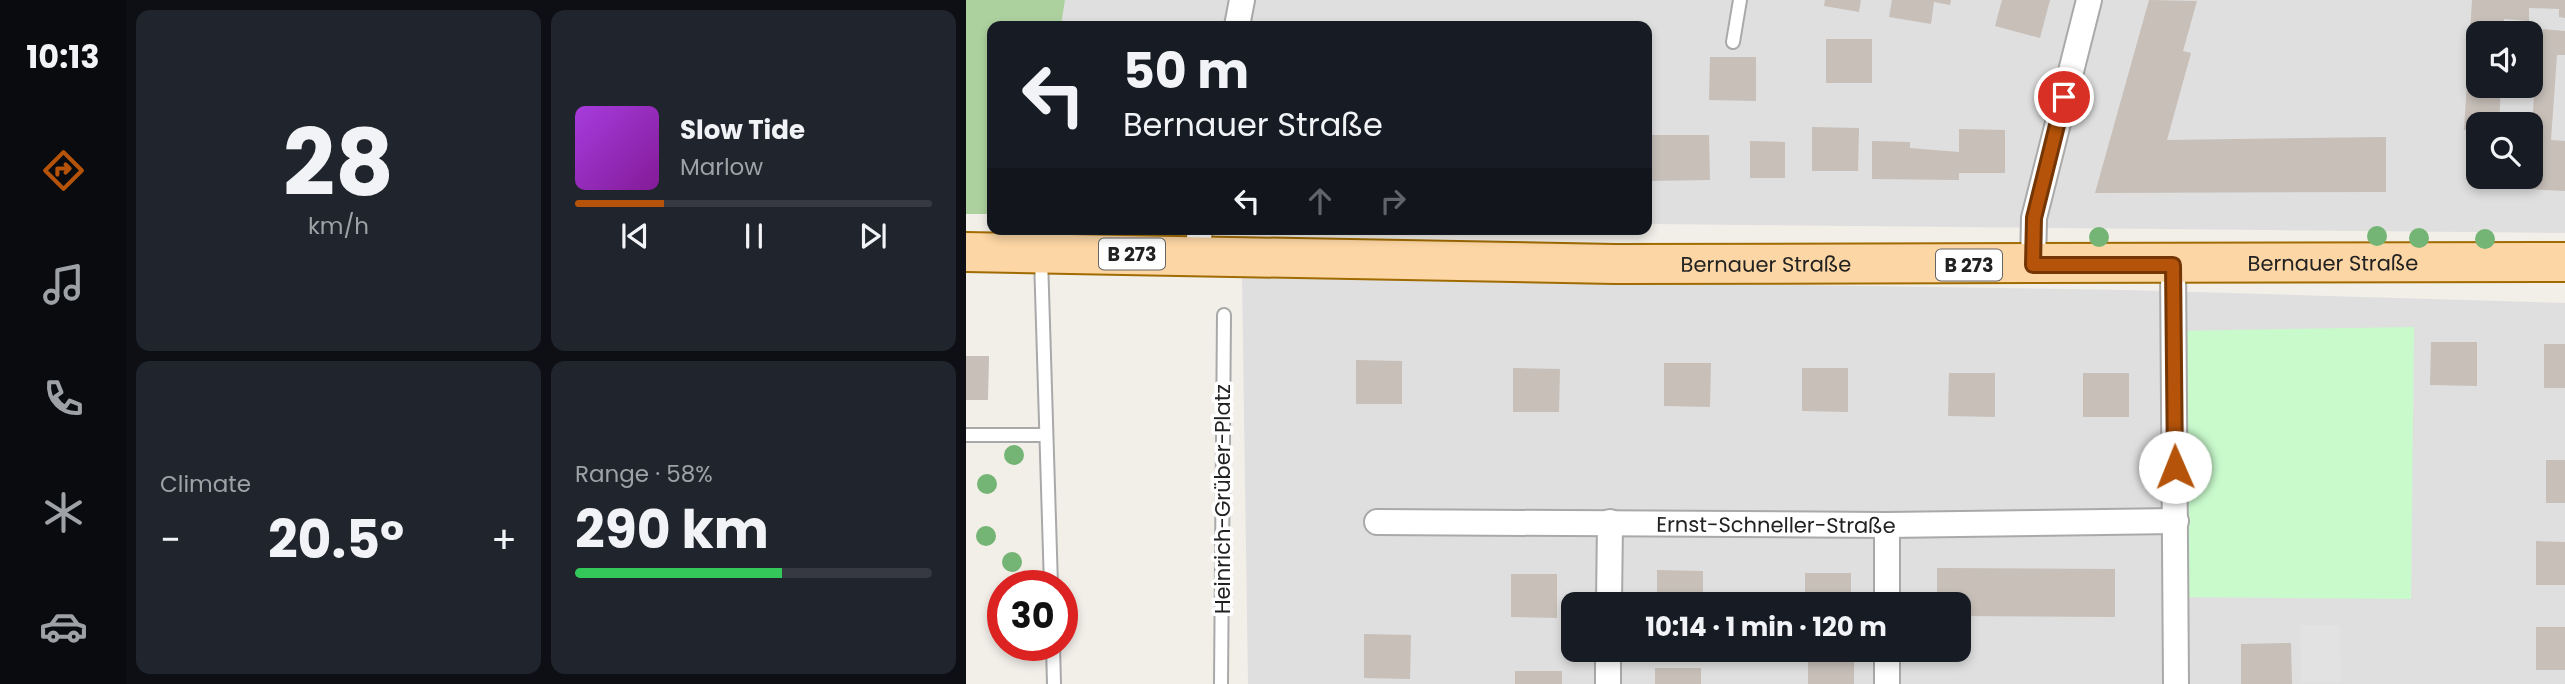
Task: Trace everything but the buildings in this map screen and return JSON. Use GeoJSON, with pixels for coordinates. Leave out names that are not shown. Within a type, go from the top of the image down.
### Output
{"type":"FeatureCollection","features":[{"type":"Feature","properties":{"kind":"main road","name":"Bernauer Straße"},"geometry":{"type":"LineString","coordinates":[[966,252],[1041,253],[1199,242],[1628,264],[2173,265],[2565,262]]}},
{"type":"Feature","properties":{"kind":"street"},"geometry":{"type":"LineString","coordinates":[[1238,21],[1242,0]]}},
{"type":"Feature","properties":{"kind":"street"},"geometry":{"type":"LineString","coordinates":[[2033,265],[2034,218],[2089,0]]}},
{"type":"Feature","properties":{"kind":"street"},"geometry":{"type":"LineString","coordinates":[[2173,265],[2176,684]]}},
{"type":"Feature","properties":{"kind":"street","name":"Ernst-Schneller-Straße"},"geometry":{"type":"LineString","coordinates":[[1377,522],[1886,525],[2176,521]]}},
{"type":"Feature","properties":{"kind":"street"},"geometry":{"type":"LineString","coordinates":[[1609,592],[1610,522]]}},
{"type":"Feature","properties":{"kind":"street"},"geometry":{"type":"LineString","coordinates":[[1886,525],[1887,592]]}},
{"type":"Feature","properties":{"kind":"street"},"geometry":{"type":"LineString","coordinates":[[1608,662],[1608,684]]}},
{"type":"Feature","properties":{"kind":"street"},"geometry":{"type":"LineString","coordinates":[[1886,684],[1887,662]]}},
{"type":"Feature","properties":{"kind":"lane"},"geometry":{"type":"LineString","coordinates":[[1733,42],[1740,0]]}},
{"type":"Feature","properties":{"kind":"lane"},"geometry":{"type":"LineString","coordinates":[[1041,253],[1050,570]]}},
{"type":"Feature","properties":{"kind":"lane","name":"Heinrich-Grüber-Platz"},"geometry":{"type":"LineString","coordinates":[[1221,684],[1224,315]]}},
{"type":"Feature","properties":{"kind":"lane"},"geometry":{"type":"LineString","coordinates":[[966,435],[1046,436]]}},
{"type":"Feature","properties":{"kind":"lane"},"geometry":{"type":"LineString","coordinates":[[1053,661],[1054,684]]}},
{"type":"Feature","properties":{"kind":"shaded area"},"geometry":{"type":"Polygon","coordinates":[[[1065,0],[2565,0],[2565,233],[1652,224],[1652,21],[1062,21],[1065,0]]]}},
{"type":"Feature","properties":{"kind":"shaded area"},"geometry":{"type":"Polygon","coordinates":[[[1242,277],[2128,290],[2565,303],[2565,684],[1248,684],[1242,277]]]}},
{"type":"Feature","properties":{"kind":"shaded area"},"geometry":{"type":"Polygon","coordinates":[[[2300,625],[2340,625],[2341,682],[2301,682],[2300,625]]]}},
{"type":"Feature","properties":{"kind":"green space"},"geometry":{"type":"Polygon","coordinates":[[[966,0],[1065,0],[1062,21],[987,21],[987,214],[966,214],[966,0]]]}},
{"type":"Feature","properties":{"kind":"green space"},"geometry":{"type":"Polygon","coordinates":[[[2414,327],[2411,599],[2177,597],[2173,331],[2414,327]]]}},
{"type":"Feature","properties":{"kind":"route"},"geometry":{"type":"LineString","coordinates":[[2064,97],[2034,218],[2033,265],[2173,265],[2175,467]]}}]}
